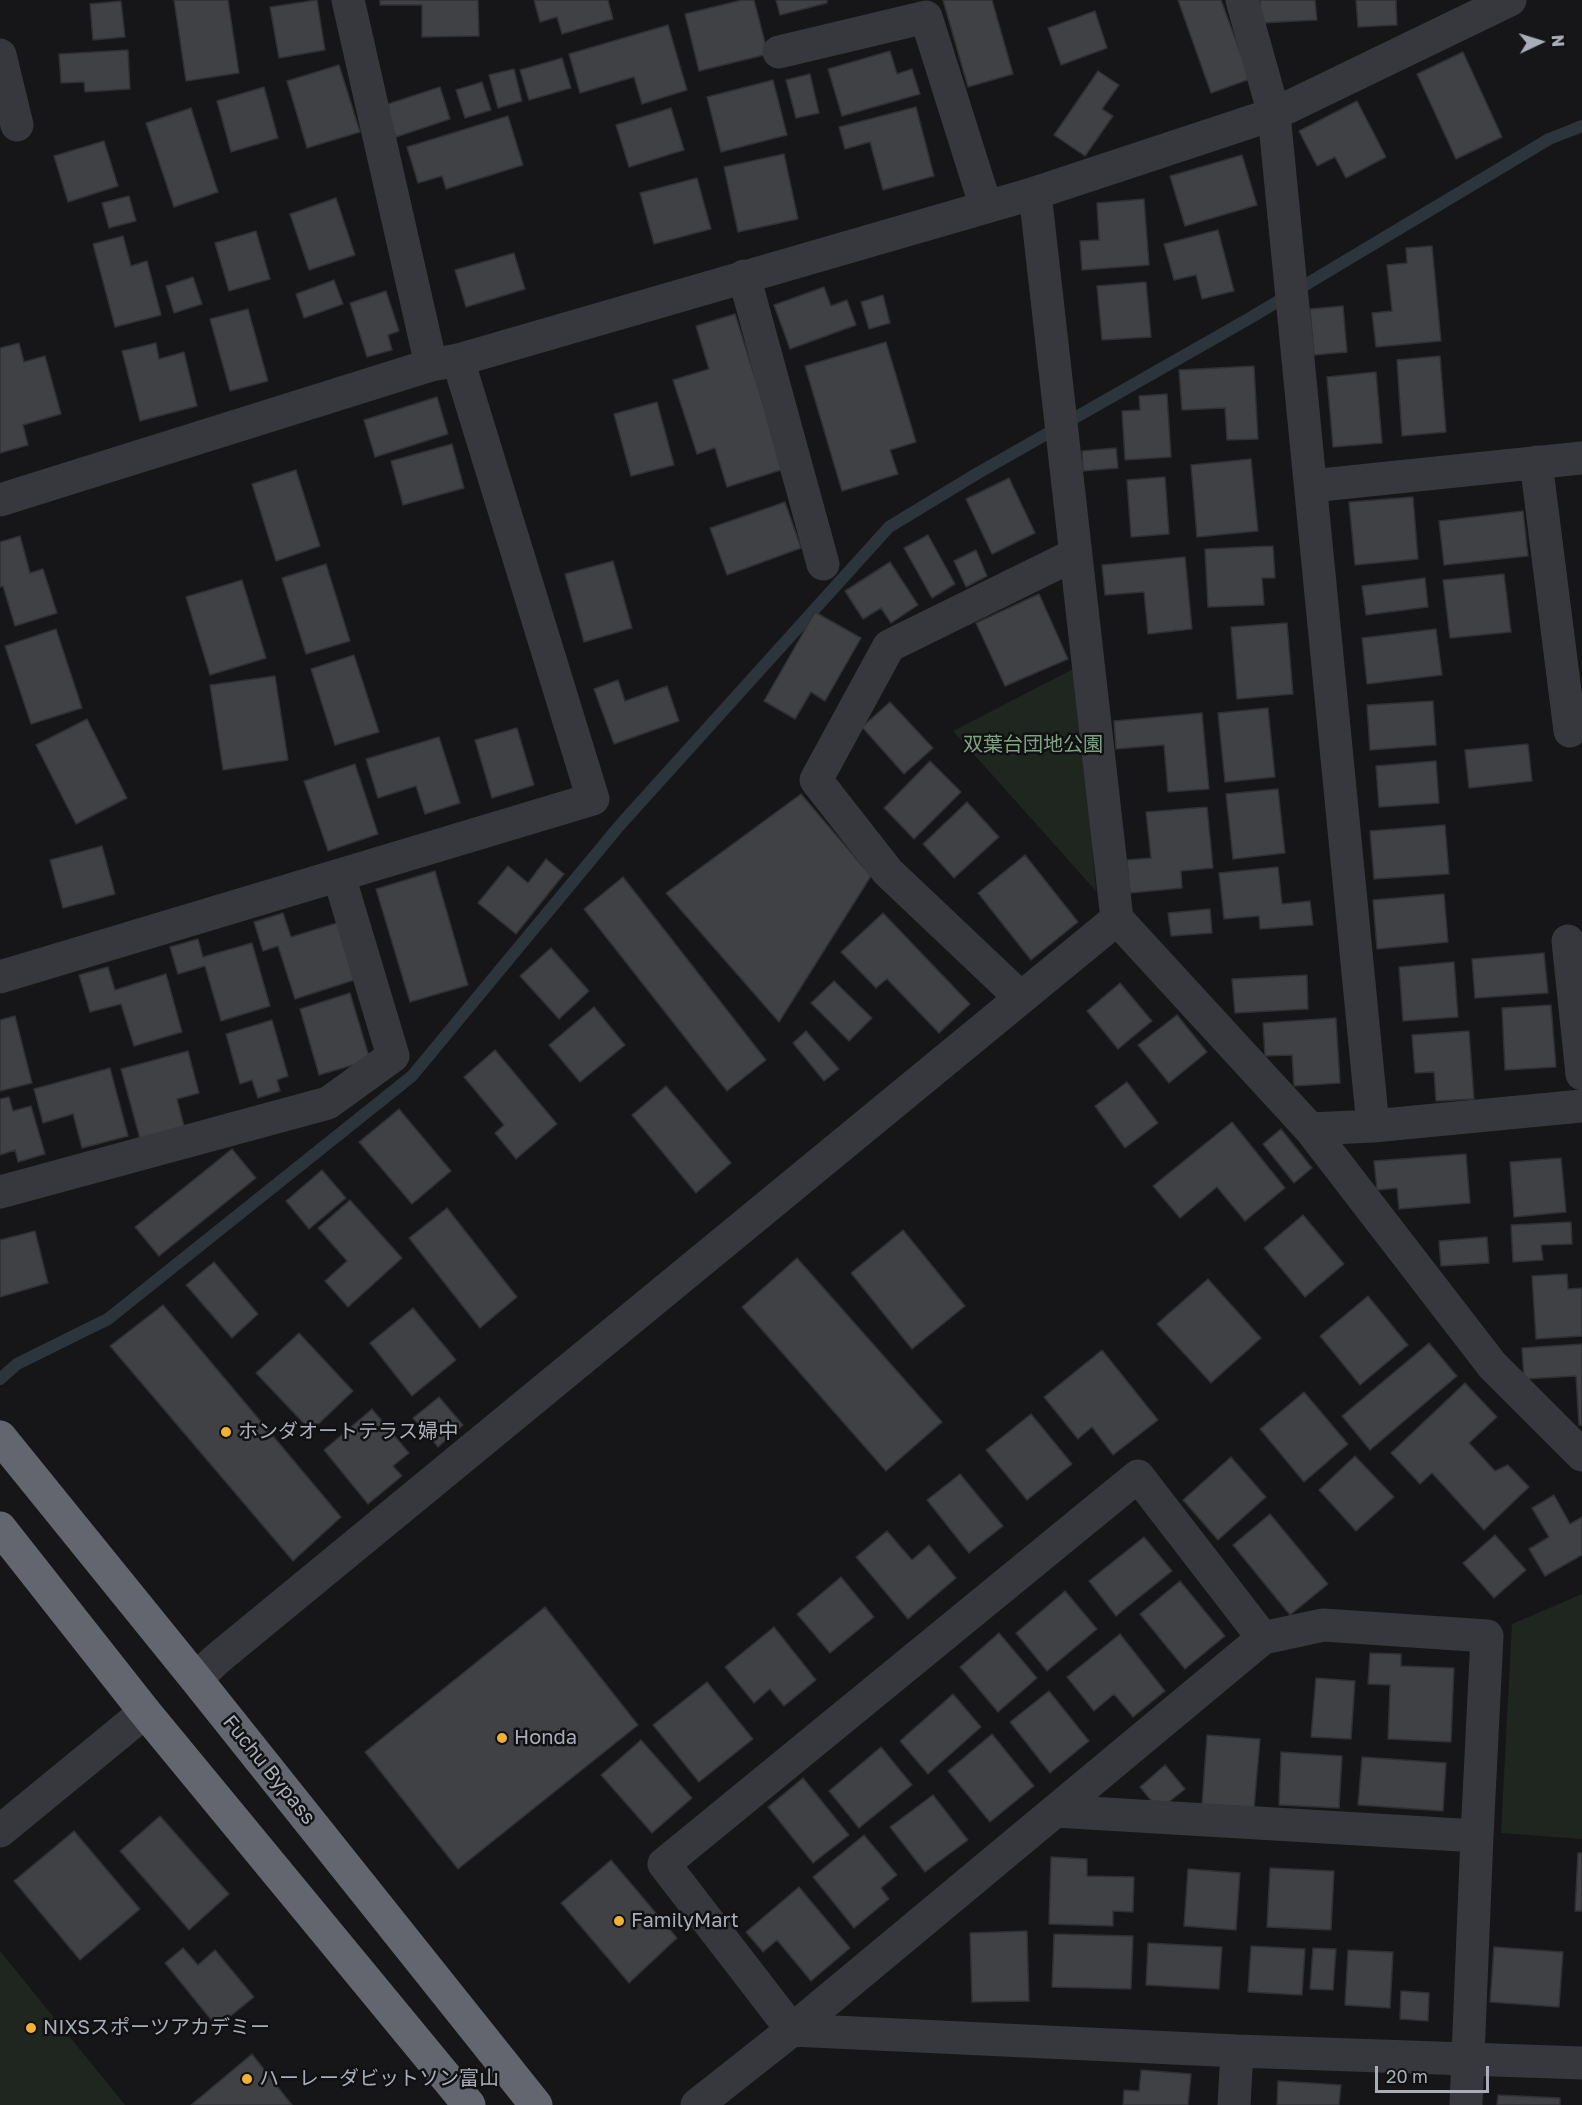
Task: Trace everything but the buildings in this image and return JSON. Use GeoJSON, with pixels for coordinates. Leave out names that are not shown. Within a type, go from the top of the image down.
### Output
{"type":"FeatureCollection","features":[{"type":"Feature","properties":{"kind":"highway","name":"Fuchu Bypass"},"geometry":{"type":"LineString","coordinates":[[0,1437],[536,2105]]}},
{"type":"Feature","properties":{"kind":"highway"},"geometry":{"type":"LineString","coordinates":[[0,1528],[145,1712],[469,2105]]}},
{"type":"Feature","properties":{"kind":"street"},"geometry":{"type":"LineString","coordinates":[[0,977],[593,799],[445,362],[348,0]]}},
{"type":"Feature","properties":{"kind":"street"},"geometry":{"type":"LineString","coordinates":[[1242,0],[1274,114],[1373,1126]]}},
{"type":"Feature","properties":{"kind":"street"},"geometry":{"type":"LineString","coordinates":[[0,500],[445,362],[1035,193],[1274,114],[1510,0]]}},
{"type":"Feature","properties":{"kind":"street"},"geometry":{"type":"LineString","coordinates":[[779,52],[926,17],[986,207]]}},
{"type":"Feature","properties":{"kind":"street"},"geometry":{"type":"LineString","coordinates":[[0,56],[17,125]]}},
{"type":"Feature","properties":{"kind":"street"},"geometry":{"type":"LineString","coordinates":[[1035,193],[1117,919],[1310,1128],[1492,1365],[1582,1455]]}},
{"type":"Feature","properties":{"kind":"street"},"geometry":{"type":"LineString","coordinates":[[744,276],[823,564]]}},
{"type":"Feature","properties":{"kind":"street"},"geometry":{"type":"LineString","coordinates":[[1311,486],[1582,458]]}},
{"type":"Feature","properties":{"kind":"street"},"geometry":{"type":"LineString","coordinates":[[1536,462],[1573,686],[1570,731]]}},
{"type":"Feature","properties":{"kind":"street"},"geometry":{"type":"LineString","coordinates":[[1021,998],[888,872],[816,780],[889,646],[1076,554]]}},
{"type":"Feature","properties":{"kind":"street"},"geometry":{"type":"LineString","coordinates":[[0,1192],[328,1103],[393,1056],[339,876]]}},
{"type":"Feature","properties":{"kind":"street"},"geometry":{"type":"LineString","coordinates":[[196,1679],[1117,919]]}},
{"type":"Feature","properties":{"kind":"street"},"geometry":{"type":"LineString","coordinates":[[1568,941],[1582,1074]]}},
{"type":"Feature","properties":{"kind":"street"},"geometry":{"type":"LineString","coordinates":[[1310,1128],[1373,1126],[1582,1106]]}},
{"type":"Feature","properties":{"kind":"street"},"geometry":{"type":"LineString","coordinates":[[1263,1638],[1138,1476],[664,1864],[792,2030],[1236,2051],[1582,2063]]}},
{"type":"Feature","properties":{"kind":"street"},"geometry":{"type":"LineString","coordinates":[[698,2105],[792,2030],[1263,1638],[1323,1625],[1487,1636],[1466,2105]]}},
{"type":"Feature","properties":{"kind":"street"},"geometry":{"type":"LineString","coordinates":[[0,1831],[145,1712]]}},
{"type":"Feature","properties":{"kind":"street"},"geometry":{"type":"LineString","coordinates":[[1055,1811],[1477,1836]]}},
{"type":"Feature","properties":{"kind":"street"},"geometry":{"type":"LineString","coordinates":[[1234,2105],[1236,2051]]}},
{"type":"Feature","properties":{"kind":"green space","name":"双葉台団地公園"},"geometry":{"type":"Polygon","coordinates":[[[1077,667],[1096,891],[953,731],[1077,667]]]}},
{"type":"Feature","properties":{"kind":"green space"},"geometry":{"type":"Polygon","coordinates":[[[1582,1594],[1582,1839],[1501,1833],[1512,1624],[1582,1594]]]}},
{"type":"Feature","properties":{"kind":"green space","name":"NIXSスポーツアカデミー"},"geometry":{"type":"Polygon","coordinates":[[[0,1951],[125,2105],[0,2105],[0,1951]]]}},
{"type":"Feature","properties":{"kind":"waterway"},"geometry":{"type":"LineString","coordinates":[[0,1379],[17,1364],[108,1319],[412,1076],[620,825],[889,527],[978,473],[1250,318],[1549,139],[1582,126]]}},
{"type":"Feature","properties":{"kind":"place","name":"ホンダオートテラス婦中"},"geometry":{"type":"Point","coordinates":[226,1432]}},
{"type":"Feature","properties":{"kind":"place","name":"Honda"},"geometry":{"type":"Point","coordinates":[502,1738]}},
{"type":"Feature","properties":{"kind":"place","name":"FamilyMart"},"geometry":{"type":"Point","coordinates":[619,1921]}},
{"type":"Feature","properties":{"kind":"place","name":"NIXSスポーツアカデミー"},"geometry":{"type":"Point","coordinates":[31,2028]}},
{"type":"Feature","properties":{"kind":"place","name":"ハーレーダビットソン富山"},"geometry":{"type":"Point","coordinates":[247,2079]}}]}
